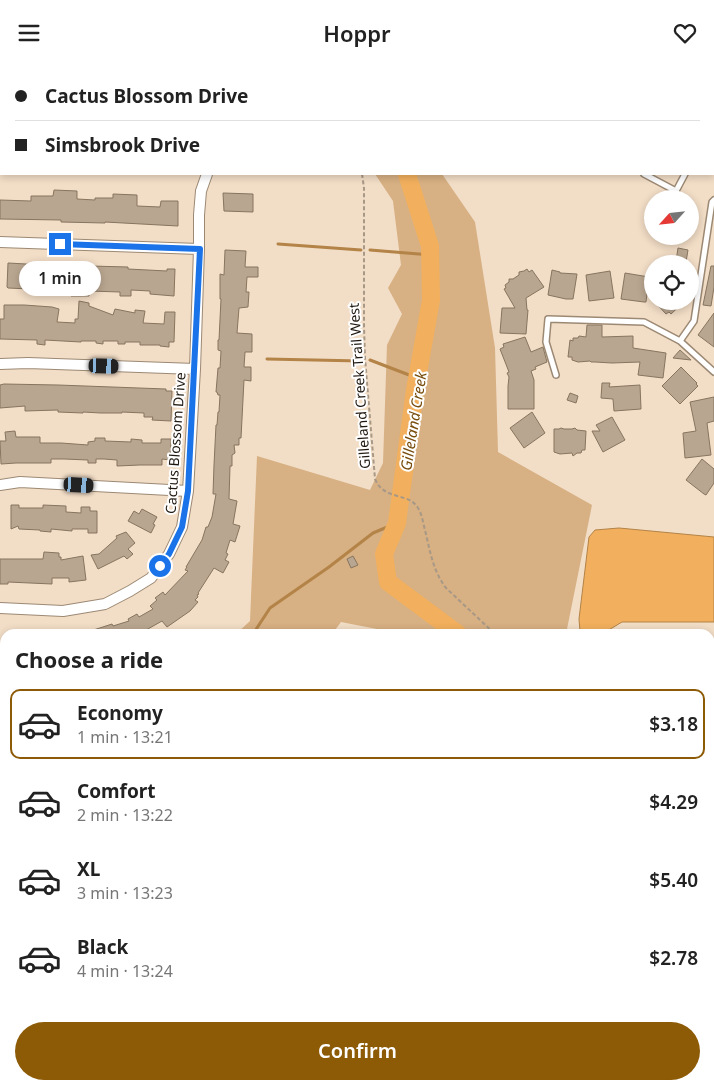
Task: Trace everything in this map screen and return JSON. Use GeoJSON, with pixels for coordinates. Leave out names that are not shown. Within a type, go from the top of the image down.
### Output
{"type":"FeatureCollection","features":[{"type":"Feature","properties":{"kind":"street","name":"Cactus Blossom Drive"},"geometry":{"type":"LineString","coordinates":[[0,608],[63,611],[105,604],[151,578],[169,554],[182,527],[188,491],[200,249],[199,215],[202,191],[207,175]]}},
{"type":"Feature","properties":{"kind":"street"},"geometry":{"type":"LineString","coordinates":[[0,242],[200,249]]}},
{"type":"Feature","properties":{"kind":"street"},"geometry":{"type":"LineString","coordinates":[[0,364],[28,363],[194,369]]}},
{"type":"Feature","properties":{"kind":"street"},"geometry":{"type":"LineString","coordinates":[[0,485],[20,482],[188,491]]}},
{"type":"Feature","properties":{"kind":"lane"},"geometry":{"type":"LineString","coordinates":[[646,175],[676,191],[684,175]]}},
{"type":"Feature","properties":{"kind":"lane"},"geometry":{"type":"LineString","coordinates":[[680,341],[694,321],[712,202],[714,200]]}},
{"type":"Feature","properties":{"kind":"lane"},"geometry":{"type":"LineString","coordinates":[[556,375],[546,341],[548,319],[644,322],[680,341],[714,372]]}},
{"type":"Feature","properties":{"kind":"path","name":"Gilleland Creek Trail West"},"geometry":{"type":"LineString","coordinates":[[362,175],[364,188],[365,358],[375,479],[383,491],[412,501],[418,506],[433,563],[441,581],[446,588],[491,629]]}},
{"type":"Feature","properties":{"kind":"shaded area"},"geometry":{"type":"Polygon","coordinates":[[[376,175],[443,175],[475,222],[495,348],[498,452],[592,505],[567,629],[377,629],[341,622],[336,629],[241,629],[250,621],[257,456],[370,490],[383,463],[387,345],[402,314],[388,288],[401,265],[393,201],[376,175]]]}},
{"type":"Feature","properties":{"kind":"shaded area"},"geometry":{"type":"Polygon","coordinates":[[[619,528],[714,537],[714,622],[622,622],[610,629],[580,629],[579,619],[589,537],[595,530],[619,528]]]}},
{"type":"Feature","properties":{"kind":"building"},"geometry":{"type":"Polygon","coordinates":[[[54,190],[77,191],[77,199],[113,198],[113,194],[137,195],[137,206],[160,207],[161,201],[178,201],[178,226],[0,219],[0,200],[31,201],[31,196],[53,196],[54,190]]]}},
{"type":"Feature","properties":{"kind":"building"},"geometry":{"type":"Polygon","coordinates":[[[223,193],[253,194],[253,212],[224,211],[223,193]]]}},
{"type":"Feature","properties":{"kind":"building"},"geometry":{"type":"Polygon","coordinates":[[[678,248],[688,250],[687,255],[677,255],[678,248]]]}},
{"type":"Feature","properties":{"kind":"building"},"geometry":{"type":"Polygon","coordinates":[[[225,250],[246,251],[245,267],[258,267],[258,277],[247,277],[248,307],[239,308],[237,333],[252,334],[252,352],[245,352],[244,367],[251,367],[251,381],[244,380],[241,438],[239,438],[239,445],[234,445],[235,453],[232,455],[232,466],[230,466],[229,499],[237,501],[233,524],[240,526],[235,542],[230,540],[226,553],[228,554],[225,560],[229,562],[223,573],[214,568],[197,595],[198,597],[195,600],[198,602],[190,611],[167,627],[162,621],[148,629],[96,629],[129,621],[128,619],[137,614],[139,617],[153,609],[150,606],[157,600],[155,598],[163,592],[165,595],[188,571],[185,570],[186,567],[202,540],[206,527],[208,527],[212,517],[216,494],[213,494],[214,465],[220,395],[216,392],[221,351],[218,350],[221,299],[220,274],[224,275],[225,250]]]}},
{"type":"Feature","properties":{"kind":"building"},"geometry":{"type":"Polygon","coordinates":[[[8,263],[80,267],[82,265],[89,265],[167,271],[167,269],[175,269],[174,296],[150,294],[150,291],[131,290],[131,296],[120,296],[120,292],[89,291],[89,296],[71,296],[72,287],[54,286],[53,290],[8,288],[8,263]]]}},
{"type":"Feature","properties":{"kind":"building"},"geometry":{"type":"Polygon","coordinates":[[[711,266],[714,266],[714,287],[711,306],[703,305],[711,266]]]}},
{"type":"Feature","properties":{"kind":"building"},"geometry":{"type":"Polygon","coordinates":[[[527,269],[529,272],[532,270],[544,287],[526,298],[528,310],[526,334],[500,333],[502,308],[515,308],[504,289],[506,288],[505,285],[509,282],[509,279],[513,279],[519,275],[519,272],[527,269]]]}},
{"type":"Feature","properties":{"kind":"building"},"geometry":{"type":"Polygon","coordinates":[[[552,270],[560,273],[577,274],[573,299],[548,295],[552,270]]]}},
{"type":"Feature","properties":{"kind":"building"},"geometry":{"type":"Polygon","coordinates":[[[610,271],[614,298],[589,301],[586,275],[610,271]]]}},
{"type":"Feature","properties":{"kind":"building"},"geometry":{"type":"Polygon","coordinates":[[[625,273],[644,276],[644,302],[621,299],[625,273]]]}},
{"type":"Feature","properties":{"kind":"building"},"geometry":{"type":"Polygon","coordinates":[[[79,301],[89,303],[89,306],[113,315],[115,309],[135,313],[135,310],[145,311],[143,323],[164,324],[165,312],[175,312],[174,342],[169,342],[169,347],[140,345],[140,342],[118,344],[118,341],[103,341],[103,344],[96,343],[96,341],[45,340],[45,345],[37,344],[37,340],[0,339],[0,319],[4,319],[4,305],[52,307],[59,309],[57,322],[75,323],[75,319],[78,319],[79,301]]]}},
{"type":"Feature","properties":{"kind":"building"},"geometry":{"type":"Polygon","coordinates":[[[662,310],[675,310],[671,314],[669,312],[666,314],[662,310]]]}},
{"type":"Feature","properties":{"kind":"building"},"geometry":{"type":"Polygon","coordinates":[[[714,313],[714,347],[698,335],[714,313]]]}},
{"type":"Feature","properties":{"kind":"building"},"geometry":{"type":"Polygon","coordinates":[[[587,325],[602,325],[602,337],[633,336],[633,348],[666,353],[663,378],[638,375],[640,362],[578,362],[572,360],[572,357],[568,357],[570,340],[573,341],[573,338],[578,338],[579,336],[586,337],[587,325]]]}},
{"type":"Feature","properties":{"kind":"building"},"geometry":{"type":"Polygon","coordinates":[[[525,337],[531,352],[543,347],[547,362],[535,367],[536,369],[531,371],[534,380],[534,409],[508,409],[509,377],[507,373],[509,372],[500,349],[504,347],[503,344],[525,337]]]}},
{"type":"Feature","properties":{"kind":"building"},"geometry":{"type":"Polygon","coordinates":[[[680,350],[691,360],[673,358],[680,350]]]}},
{"type":"Feature","properties":{"kind":"building"},"geometry":{"type":"Polygon","coordinates":[[[681,367],[698,386],[680,404],[662,386],[681,367]]]}},
{"type":"Feature","properties":{"kind":"building"},"geometry":{"type":"Polygon","coordinates":[[[602,383],[610,383],[609,387],[640,385],[641,409],[614,411],[613,399],[601,398],[602,383]]]}},
{"type":"Feature","properties":{"kind":"building"},"geometry":{"type":"Polygon","coordinates":[[[0,385],[166,389],[166,391],[172,391],[171,421],[152,420],[153,417],[144,417],[144,413],[83,413],[58,412],[58,410],[25,411],[25,406],[0,408],[0,385]]]}},
{"type":"Feature","properties":{"kind":"building"},"geometry":{"type":"Polygon","coordinates":[[[570,393],[578,396],[576,403],[567,400],[570,393]]]}},
{"type":"Feature","properties":{"kind":"building"},"geometry":{"type":"Polygon","coordinates":[[[714,397],[714,421],[707,423],[711,455],[685,458],[683,433],[696,431],[690,402],[714,397]]]}},
{"type":"Feature","properties":{"kind":"building"},"geometry":{"type":"Polygon","coordinates":[[[532,412],[545,433],[524,448],[510,428],[532,412]]]}},
{"type":"Feature","properties":{"kind":"building"},"geometry":{"type":"Polygon","coordinates":[[[612,417],[625,440],[603,452],[592,431],[600,431],[596,425],[612,417]]]}},
{"type":"Feature","properties":{"kind":"building"},"geometry":{"type":"Polygon","coordinates":[[[575,428],[586,431],[585,450],[573,456],[572,453],[560,454],[554,452],[554,429],[575,428]]]}},
{"type":"Feature","properties":{"kind":"building"},"geometry":{"type":"Polygon","coordinates":[[[15,431],[16,437],[40,437],[40,443],[88,445],[88,442],[95,441],[95,438],[105,438],[105,441],[131,442],[131,439],[142,440],[142,443],[161,443],[161,439],[171,439],[170,460],[162,459],[162,465],[117,466],[117,460],[104,459],[96,459],[96,463],[88,463],[88,460],[51,459],[51,463],[1,464],[0,441],[6,441],[5,432],[15,431]]]}},
{"type":"Feature","properties":{"kind":"building"},"geometry":{"type":"Polygon","coordinates":[[[702,459],[714,469],[714,483],[706,495],[686,480],[702,459]]]}},
{"type":"Feature","properties":{"kind":"building"},"geometry":{"type":"Polygon","coordinates":[[[11,505],[19,505],[19,508],[43,508],[43,505],[66,506],[66,512],[81,513],[81,507],[90,507],[90,511],[97,511],[97,533],[88,533],[88,529],[72,529],[72,531],[51,529],[51,532],[19,529],[18,526],[11,529],[11,505]]]}},
{"type":"Feature","properties":{"kind":"building"},"geometry":{"type":"Polygon","coordinates":[[[142,509],[157,517],[151,533],[128,521],[134,511],[139,514],[142,509]]]}},
{"type":"Feature","properties":{"kind":"building"},"geometry":{"type":"Polygon","coordinates":[[[126,532],[135,543],[128,549],[133,554],[127,559],[124,556],[98,569],[91,555],[99,554],[117,538],[116,536],[126,532]]]}},
{"type":"Feature","properties":{"kind":"building"},"geometry":{"type":"Polygon","coordinates":[[[44,552],[59,553],[61,560],[83,556],[86,580],[69,582],[69,578],[52,578],[52,584],[8,582],[8,584],[0,584],[0,559],[43,559],[44,552]]]}},
{"type":"Feature","properties":{"kind":"building"},"geometry":{"type":"Polygon","coordinates":[[[353,556],[358,565],[351,568],[347,559],[353,556]]]}},
{"type":"Feature","properties":{"kind":"waterway","name":"Gilleland Creek"},"geometry":{"type":"LineString","coordinates":[[407,175],[430,246],[431,300],[415,390],[397,523],[384,554],[388,582],[451,629]]}},
{"type":"Feature","properties":{"kind":"waterway"},"geometry":{"type":"LineString","coordinates":[[278,244],[361,250]]}},
{"type":"Feature","properties":{"kind":"waterway"},"geometry":{"type":"LineString","coordinates":[[370,250],[431,255]]}},
{"type":"Feature","properties":{"kind":"waterway"},"geometry":{"type":"LineString","coordinates":[[267,359],[361,361]]}},
{"type":"Feature","properties":{"kind":"waterway"},"geometry":{"type":"LineString","coordinates":[[370,360],[417,378]]}},
{"type":"Feature","properties":{"kind":"waterway"},"geometry":{"type":"LineString","coordinates":[[256,629],[270,608],[329,567],[373,533],[397,523]]}},
{"type":"Feature","properties":{"kind":"route"},"geometry":{"type":"LineString","coordinates":[[60,244],[200,249],[188,491],[182,527],[169,554],[160,566]]}}]}
